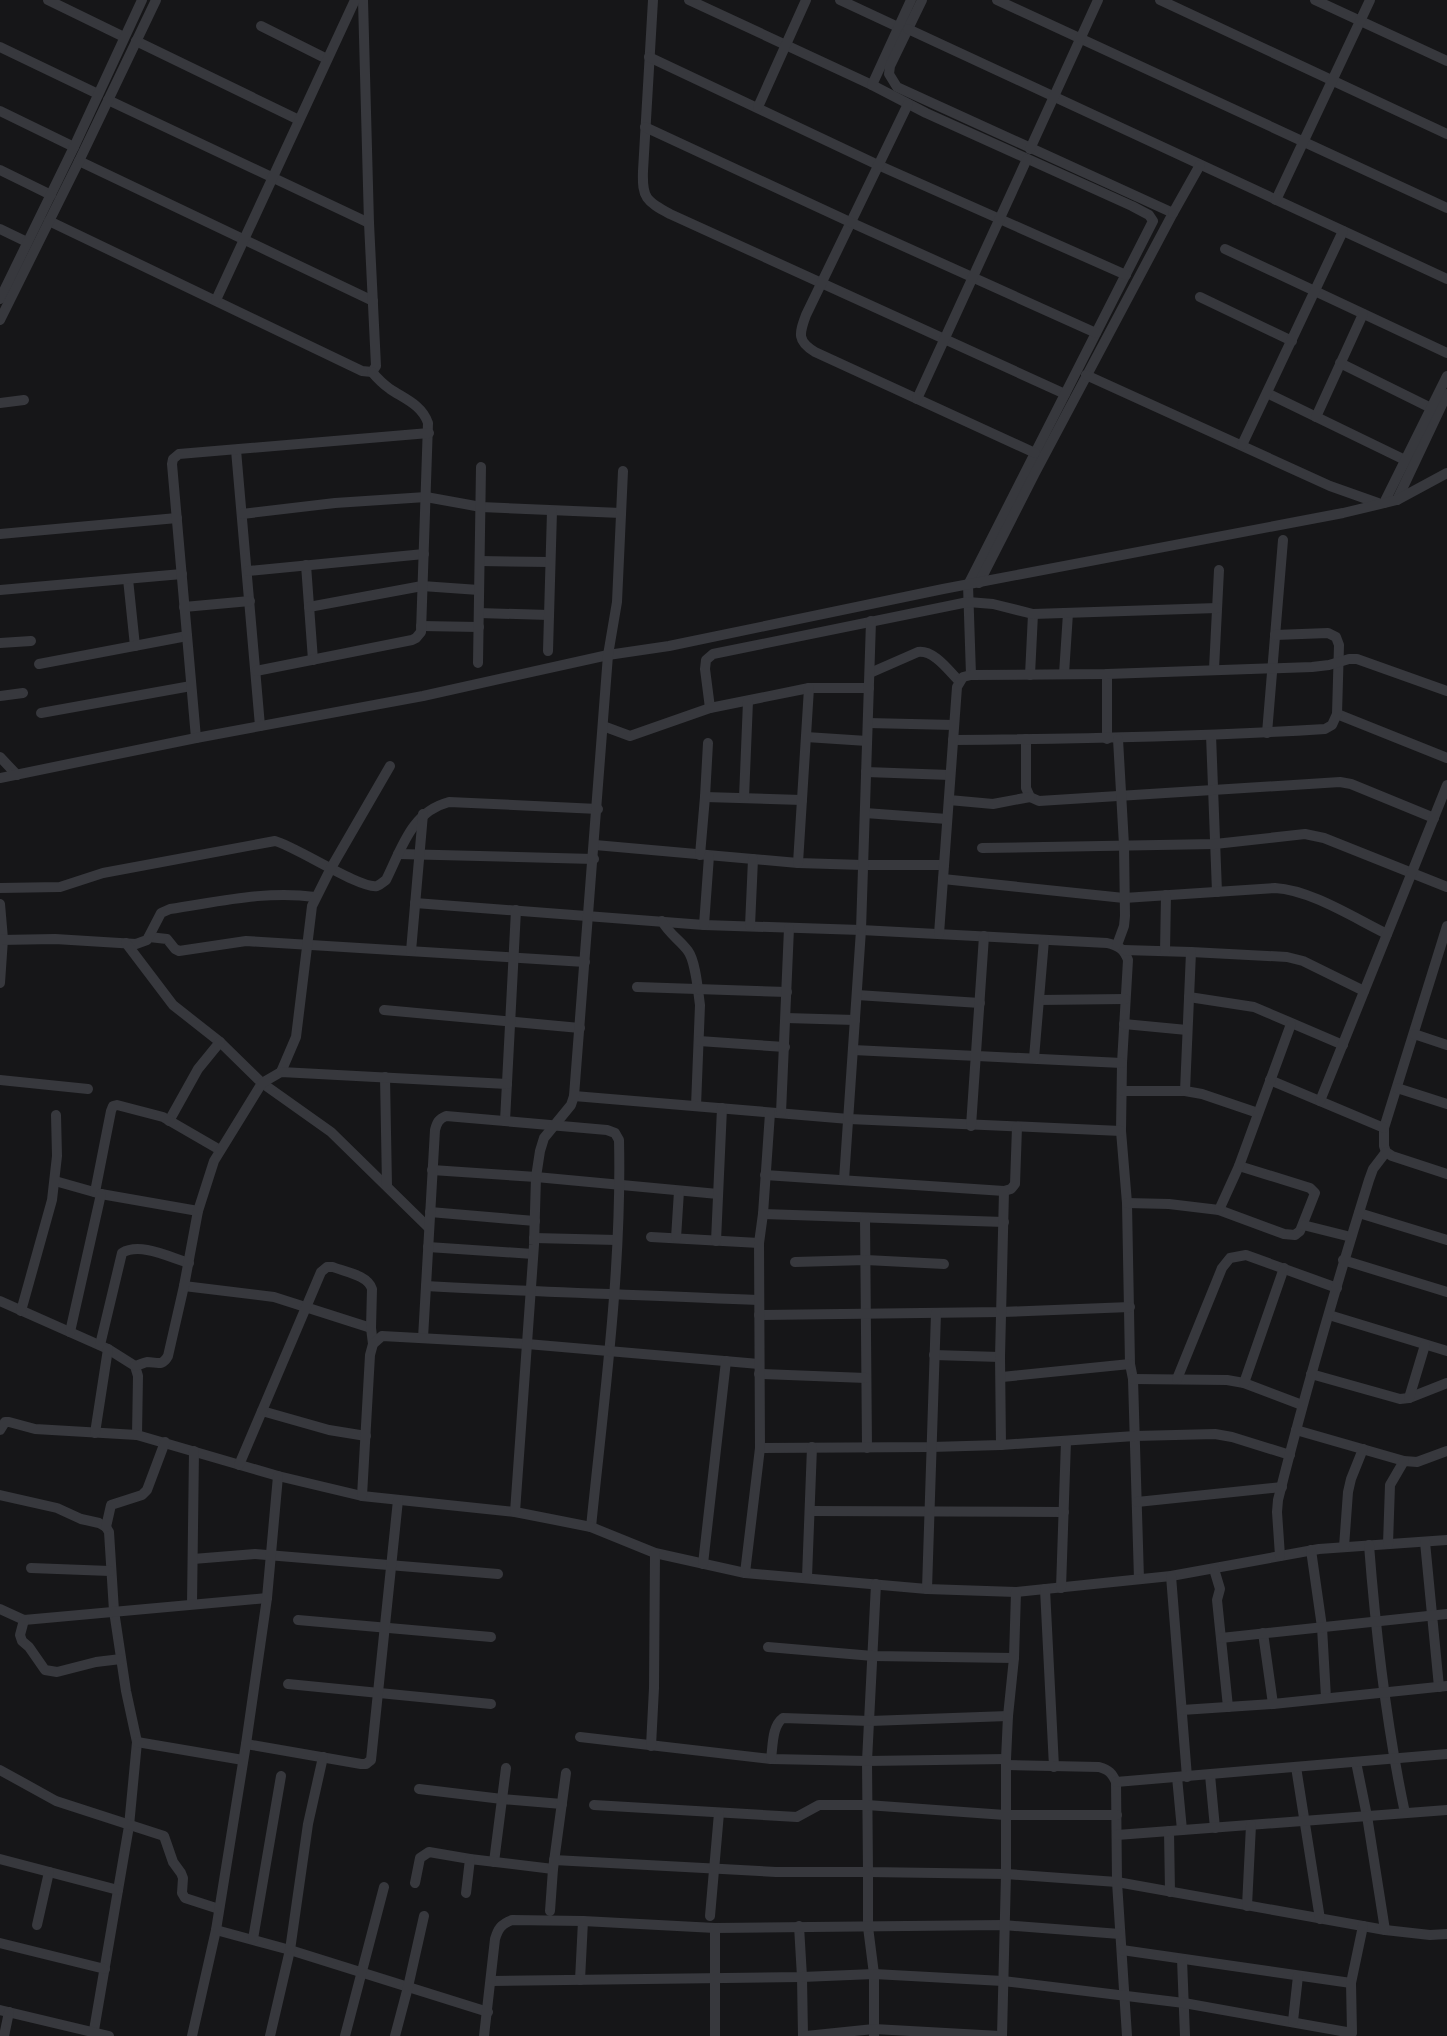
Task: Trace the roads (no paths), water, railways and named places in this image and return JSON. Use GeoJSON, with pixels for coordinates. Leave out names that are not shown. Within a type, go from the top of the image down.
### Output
{"type":"FeatureCollection","features":[{"type":"Feature","properties":{"kind":"street"},"geometry":{"type":"LineString","coordinates":[[48,0],[124,37]]}},
{"type":"Feature","properties":{"kind":"street"},"geometry":{"type":"LineString","coordinates":[[0,299],[3,286],[51,195],[142,0]]}},
{"type":"Feature","properties":{"kind":"street"},"geometry":{"type":"LineString","coordinates":[[0,320],[156,0]]}},
{"type":"Feature","properties":{"kind":"street"},"geometry":{"type":"LineString","coordinates":[[653,0],[642,187],[648,200],[670,214],[1065,394]]}},
{"type":"Feature","properties":{"kind":"street"},"geometry":{"type":"LineString","coordinates":[[688,0],[872,85],[908,104],[1174,213]]}},
{"type":"Feature","properties":{"kind":"street"},"geometry":{"type":"LineString","coordinates":[[758,107],[806,0]]}},
{"type":"Feature","properties":{"kind":"street"},"geometry":{"type":"LineString","coordinates":[[840,0],[1054,96],[1447,279]]}},
{"type":"Feature","properties":{"kind":"street"},"geometry":{"type":"LineString","coordinates":[[911,0],[890,66],[889,74],[897,87],[1132,206],[1152,217],[1153,221],[968,585],[971,675]]}},
{"type":"Feature","properties":{"kind":"street"},"geometry":{"type":"LineString","coordinates":[[872,85],[903,28],[922,0]]}},
{"type":"Feature","properties":{"kind":"street"},"geometry":{"type":"LineString","coordinates":[[997,0],[1447,208]]}},
{"type":"Feature","properties":{"kind":"street"},"geometry":{"type":"LineString","coordinates":[[917,399],[1098,0]]}},
{"type":"Feature","properties":{"kind":"street"},"geometry":{"type":"LineString","coordinates":[[1160,0],[1333,79],[1447,134]]}},
{"type":"Feature","properties":{"kind":"street"},"geometry":{"type":"LineString","coordinates":[[1315,0],[1447,61]]}},
{"type":"Feature","properties":{"kind":"street"},"geometry":{"type":"LineString","coordinates":[[1276,200],[1370,0]]}},
{"type":"Feature","properties":{"kind":"street"},"geometry":{"type":"LineString","coordinates":[[216,300],[327,59],[360,1]]}},
{"type":"Feature","properties":{"kind":"street"},"geometry":{"type":"LineString","coordinates":[[360,1],[376,366],[372,372]]}},
{"type":"Feature","properties":{"kind":"street"},"geometry":{"type":"LineString","coordinates":[[261,26],[327,59]]}},
{"type":"Feature","properties":{"kind":"street"},"geometry":{"type":"LineString","coordinates":[[136,42],[299,120]]}},
{"type":"Feature","properties":{"kind":"street"},"geometry":{"type":"LineString","coordinates":[[0,47],[98,94]]}},
{"type":"Feature","properties":{"kind":"street"},"geometry":{"type":"LineString","coordinates":[[649,57],[878,165],[1126,275]]}},
{"type":"Feature","properties":{"kind":"street"},"geometry":{"type":"LineString","coordinates":[[108,100],[369,223]]}},
{"type":"Feature","properties":{"kind":"street"},"geometry":{"type":"LineString","coordinates":[[908,104],[821,283],[801,328],[800,336],[806,346],[1035,453]]}},
{"type":"Feature","properties":{"kind":"street"},"geometry":{"type":"LineString","coordinates":[[0,111],[74,147]]}},
{"type":"Feature","properties":{"kind":"street"},"geometry":{"type":"LineString","coordinates":[[645,127],[1096,333]]}},
{"type":"Feature","properties":{"kind":"street"},"geometry":{"type":"LineString","coordinates":[[79,161],[373,301]]}},
{"type":"Feature","properties":{"kind":"street"},"geometry":{"type":"LineString","coordinates":[[980,583],[1086,375],[1200,165]]}},
{"type":"Feature","properties":{"kind":"street"},"geometry":{"type":"LineString","coordinates":[[0,170],[51,195]]}},
{"type":"Feature","properties":{"kind":"street"},"geometry":{"type":"LineString","coordinates":[[49,221],[362,371],[372,372],[383,383],[426,415],[429,433],[421,626],[419,636],[412,640],[256,671]]}},
{"type":"Feature","properties":{"kind":"street"},"geometry":{"type":"LineString","coordinates":[[0,229],[27,242]]}},
{"type":"Feature","properties":{"kind":"street"},"geometry":{"type":"LineString","coordinates":[[1242,445],[1343,231]]}},
{"type":"Feature","properties":{"kind":"street"},"geometry":{"type":"LineString","coordinates":[[1225,249],[1447,353]]}},
{"type":"Feature","properties":{"kind":"street"},"geometry":{"type":"LineString","coordinates":[[1200,297],[1292,342]]}},
{"type":"Feature","properties":{"kind":"street"},"geometry":{"type":"LineString","coordinates":[[1316,417],[1363,314]]}},
{"type":"Feature","properties":{"kind":"street"},"geometry":{"type":"LineString","coordinates":[[1340,364],[1431,408]]}},
{"type":"Feature","properties":{"kind":"street"},"geometry":{"type":"LineString","coordinates":[[1086,375],[1347,493],[1381,503]]}},
{"type":"Feature","properties":{"kind":"street"},"geometry":{"type":"LineString","coordinates":[[1381,503],[1447,376]]}},
{"type":"Feature","properties":{"kind":"street"},"geometry":{"type":"LineString","coordinates":[[1267,393],[1405,460]]}},
{"type":"Feature","properties":{"kind":"street"},"geometry":{"type":"LineString","coordinates":[[1397,500],[1446,399]]}},
{"type":"Feature","properties":{"kind":"street"},"geometry":{"type":"LineString","coordinates":[[0,403],[24,400]]}},
{"type":"Feature","properties":{"kind":"street"},"geometry":{"type":"LineString","coordinates":[[196,738],[172,464],[175,456],[179,454],[429,433]]}},
{"type":"Feature","properties":{"kind":"street"},"geometry":{"type":"LineString","coordinates":[[236,450],[260,726]]}},
{"type":"Feature","properties":{"kind":"street"},"geometry":{"type":"LineString","coordinates":[[478,663],[481,467]]}},
{"type":"Feature","properties":{"kind":"street"},"geometry":{"type":"LineString","coordinates":[[515,1512],[531,1292],[536,1177],[544,1138],[571,1105],[574,1096],[598,809],[608,655],[617,602],[623,471]]}},
{"type":"Feature","properties":{"kind":"street"},"geometry":{"type":"LineString","coordinates":[[0,778],[196,738],[423,696],[608,655],[669,646],[968,585],[1343,513],[1397,500],[1447,473]]}},
{"type":"Feature","properties":{"kind":"street"},"geometry":{"type":"LineString","coordinates":[[242,514],[334,503],[426,497],[481,507],[621,513]]}},
{"type":"Feature","properties":{"kind":"street"},"geometry":{"type":"LineString","coordinates":[[548,651],[552,511]]}},
{"type":"Feature","properties":{"kind":"street"},"geometry":{"type":"LineString","coordinates":[[0,534],[177,518]]}},
{"type":"Feature","properties":{"kind":"street"},"geometry":{"type":"LineString","coordinates":[[1267,733],[1283,540]]}},
{"type":"Feature","properties":{"kind":"street"},"geometry":{"type":"LineString","coordinates":[[248,571],[424,554]]}},
{"type":"Feature","properties":{"kind":"street"},"geometry":{"type":"LineString","coordinates":[[480,561],[550,562]]}},
{"type":"Feature","properties":{"kind":"street"},"geometry":{"type":"LineString","coordinates":[[306,565],[313,660]]}},
{"type":"Feature","properties":{"kind":"street"},"geometry":{"type":"LineString","coordinates":[[1214,669],[1219,570]]}},
{"type":"Feature","properties":{"kind":"street"},"geometry":{"type":"LineString","coordinates":[[0,590],[182,574]]}},
{"type":"Feature","properties":{"kind":"street"},"geometry":{"type":"LineString","coordinates":[[128,579],[135,646]]}},
{"type":"Feature","properties":{"kind":"street"},"geometry":{"type":"LineString","coordinates":[[309,607],[422,586],[479,590]]}},
{"type":"Feature","properties":{"kind":"street"},"geometry":{"type":"LineString","coordinates":[[184,607],[250,601]]}},
{"type":"Feature","properties":{"kind":"street"},"geometry":{"type":"LineString","coordinates":[[710,708],[705,669],[706,660],[713,654],[871,621],[968,602],[992,604],[1033,614],[1217,608]]}},
{"type":"Feature","properties":{"kind":"street"},"geometry":{"type":"LineString","coordinates":[[479,613],[549,615]]}},
{"type":"Feature","properties":{"kind":"street"},"geometry":{"type":"LineString","coordinates":[[1064,674],[1068,613]]}},
{"type":"Feature","properties":{"kind":"street"},"geometry":{"type":"LineString","coordinates":[[1030,675],[1033,614]]}},
{"type":"Feature","properties":{"kind":"street"},"geometry":{"type":"LineString","coordinates":[[844,1180],[861,930],[871,621]]}},
{"type":"Feature","properties":{"kind":"street"},"geometry":{"type":"LineString","coordinates":[[421,626],[479,627]]}},
{"type":"Feature","properties":{"kind":"street"},"geometry":{"type":"LineString","coordinates":[[953,740],[1118,739],[1267,733],[1325,729],[1332,725],[1337,714],[1339,645],[1336,637],[1328,633],[1275,635]]}},
{"type":"Feature","properties":{"kind":"street"},"geometry":{"type":"LineString","coordinates":[[39,664],[187,636]]}},
{"type":"Feature","properties":{"kind":"street"},"geometry":{"type":"LineString","coordinates":[[0,644],[31,641]]}},
{"type":"Feature","properties":{"kind":"street"},"geometry":{"type":"LineString","coordinates":[[870,673],[924,651],[932,655],[959,681]]}},
{"type":"Feature","properties":{"kind":"street"},"geometry":{"type":"LineString","coordinates":[[939,934],[954,725],[959,681],[963,678],[971,675],[1107,674],[1273,668],[1329,665],[1338,661],[1357,659],[1447,691]]}},
{"type":"Feature","properties":{"kind":"street"},"geometry":{"type":"LineString","coordinates":[[1107,674],[1107,739]]}},
{"type":"Feature","properties":{"kind":"street"},"geometry":{"type":"LineString","coordinates":[[41,713],[191,686]]}},
{"type":"Feature","properties":{"kind":"street"},"geometry":{"type":"LineString","coordinates":[[603,726],[630,736],[710,708],[748,700],[809,688],[869,688]]}},
{"type":"Feature","properties":{"kind":"street"},"geometry":{"type":"LineString","coordinates":[[798,863],[809,688]]}},
{"type":"Feature","properties":{"kind":"street"},"geometry":{"type":"LineString","coordinates":[[0,696],[23,693]]}},
{"type":"Feature","properties":{"kind":"street"},"geometry":{"type":"LineString","coordinates":[[744,798],[748,700]]}},
{"type":"Feature","properties":{"kind":"street"},"geometry":{"type":"LineString","coordinates":[[1337,714],[1447,758]]}},
{"type":"Feature","properties":{"kind":"street"},"geometry":{"type":"LineString","coordinates":[[868,723],[954,725]]}},
{"type":"Feature","properties":{"kind":"street"},"geometry":{"type":"LineString","coordinates":[[1211,735],[1217,892]]}},
{"type":"Feature","properties":{"kind":"street"},"geometry":{"type":"LineString","coordinates":[[806,737],[867,740]]}},
{"type":"Feature","properties":{"kind":"street"},"geometry":{"type":"LineString","coordinates":[[1026,739],[1026,788],[1030,797]]}},
{"type":"Feature","properties":{"kind":"street"},"geometry":{"type":"LineString","coordinates":[[1118,739],[1124,845],[1124,926],[1121,948],[1128,960],[1122,1064],[1121,1131],[1126,1203],[1130,1364],[1133,1379],[1139,1579]]}},
{"type":"Feature","properties":{"kind":"street"},"geometry":{"type":"LineString","coordinates":[[704,925],[705,797],[708,743]]}},
{"type":"Feature","properties":{"kind":"street"},"geometry":{"type":"LineString","coordinates":[[0,758],[17,775]]}},
{"type":"Feature","properties":{"kind":"street"},"geometry":{"type":"LineString","coordinates":[[281,1072],[296,1037],[308,946],[310,914],[315,897],[390,766]]}},
{"type":"Feature","properties":{"kind":"street"},"geometry":{"type":"LineString","coordinates":[[866,772],[950,775]]}},
{"type":"Feature","properties":{"kind":"street"},"geometry":{"type":"LineString","coordinates":[[949,800],[993,804],[1030,797],[1039,801],[1120,795],[1213,792],[1340,782],[1351,784],[1434,818]]}},
{"type":"Feature","properties":{"kind":"street"},"geometry":{"type":"LineString","coordinates":[[1320,1101],[1447,785]]}},
{"type":"Feature","properties":{"kind":"street"},"geometry":{"type":"LineString","coordinates":[[705,797],[802,800]]}},
{"type":"Feature","properties":{"kind":"street"},"geometry":{"type":"LineString","coordinates":[[0,888],[60,887],[103,873],[266,842],[284,844],[370,886],[378,886],[386,880],[414,823],[423,814],[440,804],[449,802],[598,809]]}},
{"type":"Feature","properties":{"kind":"street"},"geometry":{"type":"LineString","coordinates":[[865,813],[947,819]]}},
{"type":"Feature","properties":{"kind":"street"},"geometry":{"type":"LineString","coordinates":[[411,951],[423,814]]}},
{"type":"Feature","properties":{"kind":"street"},"geometry":{"type":"LineString","coordinates":[[982,848],[1215,844],[1305,834],[1324,838],[1447,887]]}},
{"type":"Feature","properties":{"kind":"street"},"geometry":{"type":"LineString","coordinates":[[595,845],[798,863],[944,865]]}},
{"type":"Feature","properties":{"kind":"street"},"geometry":{"type":"LineString","coordinates":[[398,854],[594,859]]}},
{"type":"Feature","properties":{"kind":"street"},"geometry":{"type":"LineString","coordinates":[[750,926],[753,859]]}},
{"type":"Feature","properties":{"kind":"street"},"geometry":{"type":"LineString","coordinates":[[943,879],[1124,898],[1288,889],[1304,893],[1387,934]]}},
{"type":"Feature","properties":{"kind":"street"},"geometry":{"type":"LineString","coordinates":[[2,940],[55,939],[142,943],[149,937],[161,913],[170,909],[270,894],[297,894],[315,897]]}},
{"type":"Feature","properties":{"kind":"street"},"geometry":{"type":"LineString","coordinates":[[1165,951],[1166,895]]}},
{"type":"Feature","properties":{"kind":"street"},"geometry":{"type":"LineString","coordinates":[[415,903],[704,925],[984,936],[1121,948],[1287,958],[1303,961],[1364,991]]}},
{"type":"Feature","properties":{"kind":"street"},"geometry":{"type":"LineString","coordinates":[[0,904],[2,940],[0,983]]}},
{"type":"Feature","properties":{"kind":"street"},"geometry":{"type":"LineString","coordinates":[[505,1122],[516,910]]}},
{"type":"Feature","properties":{"kind":"street"},"geometry":{"type":"LineString","coordinates":[[662,921],[666,929],[688,951],[698,990],[700,1005],[696,1106]]}},
{"type":"Feature","properties":{"kind":"street"},"geometry":{"type":"LineString","coordinates":[[1447,926],[1384,1128],[1386,1152],[1392,1156],[1447,1174]]}},
{"type":"Feature","properties":{"kind":"street"},"geometry":{"type":"LineString","coordinates":[[781,1114],[789,928]]}},
{"type":"Feature","properties":{"kind":"street"},"geometry":{"type":"LineString","coordinates":[[971,1126],[984,936]]}},
{"type":"Feature","properties":{"kind":"street"},"geometry":{"type":"LineString","coordinates":[[149,937],[167,939],[179,951],[238,942],[585,962]]}},
{"type":"Feature","properties":{"kind":"street"},"geometry":{"type":"LineString","coordinates":[[1034,1058],[1044,940]]}},
{"type":"Feature","properties":{"kind":"street"},"geometry":{"type":"LineString","coordinates":[[126,943],[173,1005],[220,1042],[262,1083],[331,1132],[429,1228]]}},
{"type":"Feature","properties":{"kind":"street"},"geometry":{"type":"LineString","coordinates":[[1185,1091],[1191,952]]}},
{"type":"Feature","properties":{"kind":"street"},"geometry":{"type":"LineString","coordinates":[[637,987],[787,992]]}},
{"type":"Feature","properties":{"kind":"street"},"geometry":{"type":"LineString","coordinates":[[857,995],[980,1003]]}},
{"type":"Feature","properties":{"kind":"street"},"geometry":{"type":"LineString","coordinates":[[1189,997],[1254,1007],[1343,1045]]}},
{"type":"Feature","properties":{"kind":"street"},"geometry":{"type":"LineString","coordinates":[[1039,1000],[1125,999]]}},
{"type":"Feature","properties":{"kind":"street"},"geometry":{"type":"LineString","coordinates":[[384,1010],[580,1028]]}},
{"type":"Feature","properties":{"kind":"street"},"geometry":{"type":"LineString","coordinates":[[786,1018],[855,1020]]}},
{"type":"Feature","properties":{"kind":"street"},"geometry":{"type":"LineString","coordinates":[[1124,1024],[1188,1030]]}},
{"type":"Feature","properties":{"kind":"street"},"geometry":{"type":"LineString","coordinates":[[1219,1210],[1239,1166],[1291,1024]]}},
{"type":"Feature","properties":{"kind":"street"},"geometry":{"type":"LineString","coordinates":[[1414,1034],[1447,1045]]}},
{"type":"Feature","properties":{"kind":"street"},"geometry":{"type":"LineString","coordinates":[[699,1041],[785,1047]]}},
{"type":"Feature","properties":{"kind":"street"},"geometry":{"type":"LineString","coordinates":[[169,1121],[195,1074],[220,1042]]}},
{"type":"Feature","properties":{"kind":"street"},"geometry":{"type":"LineString","coordinates":[[853,1050],[1122,1064]]}},
{"type":"Feature","properties":{"kind":"street"},"geometry":{"type":"LineString","coordinates":[[135,1366],[149,1362],[160,1364],[165,1362],[168,1356],[189,1263],[198,1211],[220,1150],[262,1083],[281,1072],[507,1084]]}},
{"type":"Feature","properties":{"kind":"street"},"geometry":{"type":"LineString","coordinates":[[385,1077],[387,1186]]}},
{"type":"Feature","properties":{"kind":"street"},"geometry":{"type":"LineString","coordinates":[[0,1080],[88,1089]]}},
{"type":"Feature","properties":{"kind":"street"},"geometry":{"type":"LineString","coordinates":[[1270,1080],[1384,1128]]}},
{"type":"Feature","properties":{"kind":"street"},"geometry":{"type":"LineString","coordinates":[[1397,1088],[1447,1104]]}},
{"type":"Feature","properties":{"kind":"street"},"geometry":{"type":"LineString","coordinates":[[1123,1091],[1185,1091],[1202,1094],[1258,1113]]}},
{"type":"Feature","properties":{"kind":"street"},"geometry":{"type":"LineString","coordinates":[[574,1096],[848,1119],[971,1126],[1121,1131]]}},
{"type":"Feature","properties":{"kind":"street"},"geometry":{"type":"LineString","coordinates":[[70,1332],[98,1193],[111,1111],[114,1106],[117,1104],[163,1117],[220,1150]]}},
{"type":"Feature","properties":{"kind":"street"},"geometry":{"type":"LineString","coordinates":[[716,1241],[722,1108]]}},
{"type":"Feature","properties":{"kind":"street"},"geometry":{"type":"LineString","coordinates":[[745,1574],[760,1448],[759,1243],[763,1214],[770,1112]]}},
{"type":"Feature","properties":{"kind":"street"},"geometry":{"type":"LineString","coordinates":[[21,1311],[52,1200],[57,1156],[56,1115]]}},
{"type":"Feature","properties":{"kind":"street"},"geometry":{"type":"LineString","coordinates":[[423,1338],[435,1130],[436,1123],[440,1118],[446,1116],[607,1130],[615,1133],[619,1140],[620,1185],[617,1240],[610,1351],[591,1527]]}},
{"type":"Feature","properties":{"kind":"street"},"geometry":{"type":"LineString","coordinates":[[765,1175],[1004,1191],[1011,1189],[1015,1184],[1017,1127]]}},
{"type":"Feature","properties":{"kind":"street"},"geometry":{"type":"LineString","coordinates":[[1280,1556],[1277,1512],[1302,1405],[1358,1213],[1373,1169],[1386,1152]]}},
{"type":"Feature","properties":{"kind":"street"},"geometry":{"type":"LineString","coordinates":[[1126,1203],[1169,1204],[1219,1210],[1284,1234],[1295,1235],[1300,1231],[1315,1193],[1310,1188],[1239,1166]]}},
{"type":"Feature","properties":{"kind":"street"},"geometry":{"type":"LineString","coordinates":[[432,1170],[536,1177],[718,1194]]}},
{"type":"Feature","properties":{"kind":"street"},"geometry":{"type":"LineString","coordinates":[[55,1181],[98,1193],[198,1211]]}},
{"type":"Feature","properties":{"kind":"street"},"geometry":{"type":"LineString","coordinates":[[676,1238],[679,1191]]}},
{"type":"Feature","properties":{"kind":"street"},"geometry":{"type":"LineString","coordinates":[[1001,1445],[1002,1377],[1000,1357],[1004,1191]]}},
{"type":"Feature","properties":{"kind":"street"},"geometry":{"type":"LineString","coordinates":[[430,1212],[535,1221]]}},
{"type":"Feature","properties":{"kind":"street"},"geometry":{"type":"LineString","coordinates":[[1358,1213],[1447,1240]]}},
{"type":"Feature","properties":{"kind":"street"},"geometry":{"type":"LineString","coordinates":[[763,1214],[1004,1222]]}},
{"type":"Feature","properties":{"kind":"street"},"geometry":{"type":"LineString","coordinates":[[865,1218],[867,1448]]}},
{"type":"Feature","properties":{"kind":"street"},"geometry":{"type":"LineString","coordinates":[[1303,1225],[1351,1237]]}},
{"type":"Feature","properties":{"kind":"street"},"geometry":{"type":"LineString","coordinates":[[651,1237],[759,1243]]}},
{"type":"Feature","properties":{"kind":"street"},"geometry":{"type":"LineString","coordinates":[[534,1238],[617,1240]]}},
{"type":"Feature","properties":{"kind":"street"},"geometry":{"type":"LineString","coordinates":[[428,1247],[533,1254]]}},
{"type":"Feature","properties":{"kind":"street"},"geometry":{"type":"LineString","coordinates":[[95,1433],[104,1347],[122,1254],[129,1249],[138,1249],[189,1263]]}},
{"type":"Feature","properties":{"kind":"street"},"geometry":{"type":"LineString","coordinates":[[1177,1380],[1222,1268],[1230,1258],[1246,1255],[1336,1288]]}},
{"type":"Feature","properties":{"kind":"street"},"geometry":{"type":"LineString","coordinates":[[795,1262],[866,1260],[944,1264]]}},
{"type":"Feature","properties":{"kind":"street"},"geometry":{"type":"LineString","coordinates":[[1343,1260],[1447,1292]]}},
{"type":"Feature","properties":{"kind":"street"},"geometry":{"type":"LineString","coordinates":[[239,1465],[321,1272],[327,1267],[333,1267],[365,1279],[371,1284],[372,1290],[371,1328],[373,1344],[370,1355],[362,1496]]}},
{"type":"Feature","properties":{"kind":"street"},"geometry":{"type":"LineString","coordinates":[[1244,1383],[1284,1268]]}},
{"type":"Feature","properties":{"kind":"street"},"geometry":{"type":"LineString","coordinates":[[184,1286],[274,1297],[371,1328]]}},
{"type":"Feature","properties":{"kind":"street"},"geometry":{"type":"LineString","coordinates":[[426,1286],[531,1292],[613,1293],[758,1300]]}},
{"type":"Feature","properties":{"kind":"street"},"geometry":{"type":"LineString","coordinates":[[0,1301],[104,1347],[135,1366],[138,1376],[137,1435]]}},
{"type":"Feature","properties":{"kind":"street"},"geometry":{"type":"LineString","coordinates":[[759,1315],[1002,1312],[1130,1307]]}},
{"type":"Feature","properties":{"kind":"street"},"geometry":{"type":"LineString","coordinates":[[927,1589],[936,1313]]}},
{"type":"Feature","properties":{"kind":"street"},"geometry":{"type":"LineString","coordinates":[[1329,1315],[1447,1352]]}},
{"type":"Feature","properties":{"kind":"street"},"geometry":{"type":"LineString","coordinates":[[373,1344],[382,1336],[527,1344],[726,1361],[759,1369],[866,1378]]}},
{"type":"Feature","properties":{"kind":"street"},"geometry":{"type":"LineString","coordinates":[[1408,1398],[1425,1345]]}},
{"type":"Feature","properties":{"kind":"street"},"geometry":{"type":"LineString","coordinates":[[934,1355],[1000,1357]]}},
{"type":"Feature","properties":{"kind":"street"},"geometry":{"type":"LineString","coordinates":[[703,1564],[726,1361]]}},
{"type":"Feature","properties":{"kind":"street"},"geometry":{"type":"LineString","coordinates":[[1002,1377],[1130,1364]]}},
{"type":"Feature","properties":{"kind":"street"},"geometry":{"type":"LineString","coordinates":[[1311,1374],[1400,1399],[1408,1398],[1447,1383]]}},
{"type":"Feature","properties":{"kind":"street"},"geometry":{"type":"LineString","coordinates":[[1133,1379],[1227,1380],[1244,1383],[1302,1405]]}},
{"type":"Feature","properties":{"kind":"street"},"geometry":{"type":"LineString","coordinates":[[262,1411],[329,1430],[366,1436]]}},
{"type":"Feature","properties":{"kind":"street"},"geometry":{"type":"LineString","coordinates":[[0,1430],[6,1422],[9,1422],[35,1429],[137,1435],[278,1476],[362,1496],[515,1512],[591,1527],[655,1553],[745,1574],[807,1577],[927,1589],[1016,1592],[1061,1588],[1171,1576],[1311,1550],[1447,1540]]}},
{"type":"Feature","properties":{"kind":"street"},"geometry":{"type":"LineString","coordinates":[[1296,1430],[1404,1461],[1417,1462],[1447,1451],[1447,1458]]}},
{"type":"Feature","properties":{"kind":"street"},"geometry":{"type":"LineString","coordinates":[[760,1448],[1001,1445],[1135,1436],[1215,1434],[1232,1437],[1290,1455]]}},
{"type":"Feature","properties":{"kind":"street"},"geometry":{"type":"LineString","coordinates":[[1061,1588],[1066,1441]]}},
{"type":"Feature","properties":{"kind":"street"},"geometry":{"type":"LineString","coordinates":[[106,1527],[111,1505],[142,1495],[147,1490],[165,1442]]}},
{"type":"Feature","properties":{"kind":"street"},"geometry":{"type":"LineString","coordinates":[[807,1577],[812,1447]]}},
{"type":"Feature","properties":{"kind":"street"},"geometry":{"type":"LineString","coordinates":[[1344,1547],[1348,1492],[1363,1449]]}},
{"type":"Feature","properties":{"kind":"street"},"geometry":{"type":"LineString","coordinates":[[192,1604],[194,1451]]}},
{"type":"Feature","properties":{"kind":"street"},"geometry":{"type":"LineString","coordinates":[[1388,1544],[1390,1485],[1404,1461]]}},
{"type":"Feature","properties":{"kind":"street"},"geometry":{"type":"LineString","coordinates":[[192,2036],[216,1930],[246,1744],[267,1598],[278,1476]]}},
{"type":"Feature","properties":{"kind":"street"},"geometry":{"type":"LineString","coordinates":[[1137,1502],[1282,1487]]}},
{"type":"Feature","properties":{"kind":"street"},"geometry":{"type":"LineString","coordinates":[[0,1495],[48,1506],[106,1527],[111,1543],[110,1571],[114,1611],[137,1742],[129,1826],[94,2034]]}},
{"type":"Feature","properties":{"kind":"street"},"geometry":{"type":"LineString","coordinates":[[246,1744],[361,1764],[366,1764],[371,1760],[398,1500]]}},
{"type":"Feature","properties":{"kind":"street"},"geometry":{"type":"LineString","coordinates":[[810,1511],[1064,1512]]}},
{"type":"Feature","properties":{"kind":"street"},"geometry":{"type":"LineString","coordinates":[[1182,1710],[1272,1704],[1443,1686],[1432,1615],[1425,1542]]}},
{"type":"Feature","properties":{"kind":"street"},"geometry":{"type":"LineString","coordinates":[[1369,1545],[1383,1692],[1393,1758],[1405,1813]]}},
{"type":"Feature","properties":{"kind":"street"},"geometry":{"type":"LineString","coordinates":[[1311,1550],[1322,1627],[1326,1698]]}},
{"type":"Feature","properties":{"kind":"street"},"geometry":{"type":"LineString","coordinates":[[651,1746],[655,1553]]}},
{"type":"Feature","properties":{"kind":"street"},"geometry":{"type":"LineString","coordinates":[[193,1559],[243,1554],[271,1554],[498,1574]]}},
{"type":"Feature","properties":{"kind":"street"},"geometry":{"type":"LineString","coordinates":[[30,1568],[110,1571]]}},
{"type":"Feature","properties":{"kind":"street"},"geometry":{"type":"LineString","coordinates":[[1214,1568],[1220,1589],[1217,1600],[1228,1707]]}},
{"type":"Feature","properties":{"kind":"street"},"geometry":{"type":"LineString","coordinates":[[1171,1576],[1182,1710],[1182,1830]]}},
{"type":"Feature","properties":{"kind":"street"},"geometry":{"type":"LineString","coordinates":[[874,2033],[874,1974],[868,1926],[867,1761],[876,1584]]}},
{"type":"Feature","properties":{"kind":"street"},"geometry":{"type":"LineString","coordinates":[[1045,1589],[1054,1767]]}},
{"type":"Feature","properties":{"kind":"street"},"geometry":{"type":"LineString","coordinates":[[798,1926],[804,2036],[874,2033],[1001,2036],[1006,1874],[1006,1762],[1008,1716],[1014,1658],[1016,1592]]}},
{"type":"Feature","properties":{"kind":"street"},"geometry":{"type":"LineString","coordinates":[[1,1611],[24,1620],[267,1598]]}},
{"type":"Feature","properties":{"kind":"street"},"geometry":{"type":"LineString","coordinates":[[1221,1638],[1447,1614]]}},
{"type":"Feature","properties":{"kind":"street"},"geometry":{"type":"LineString","coordinates":[[24,1620],[20,1635],[22,1641],[29,1647],[45,1670],[57,1672],[96,1662],[121,1659]]}},
{"type":"Feature","properties":{"kind":"street"},"geometry":{"type":"LineString","coordinates":[[298,1620],[491,1637]]}},
{"type":"Feature","properties":{"kind":"street"},"geometry":{"type":"LineString","coordinates":[[1263,1633],[1272,1704]]}},
{"type":"Feature","properties":{"kind":"street"},"geometry":{"type":"LineString","coordinates":[[768,1646],[873,1656],[1014,1658]]}},
{"type":"Feature","properties":{"kind":"street"},"geometry":{"type":"LineString","coordinates":[[288,1684],[491,1704]]}},
{"type":"Feature","properties":{"kind":"street"},"geometry":{"type":"LineString","coordinates":[[771,1758],[775,1731],[778,1722],[783,1718],[870,1721],[1008,1716]]}},
{"type":"Feature","properties":{"kind":"street"},"geometry":{"type":"LineString","coordinates":[[580,1737],[771,1758],[1006,1762],[1054,1767],[1107,1769],[1116,1782],[1120,1934],[1127,2036]]}},
{"type":"Feature","properties":{"kind":"street"},"geometry":{"type":"LineString","coordinates":[[137,1742],[243,1760]]}},
{"type":"Feature","properties":{"kind":"street"},"geometry":{"type":"LineString","coordinates":[[1116,1782],[1447,1754]]}},
{"type":"Feature","properties":{"kind":"street"},"geometry":{"type":"LineString","coordinates":[[270,2036],[290,1950],[308,1824],[323,1757]]}},
{"type":"Feature","properties":{"kind":"street"},"geometry":{"type":"LineString","coordinates":[[1356,1762],[1367,1816],[1385,1930]]}},
{"type":"Feature","properties":{"kind":"street"},"geometry":{"type":"LineString","coordinates":[[1296,1767],[1320,1919]]}},
{"type":"Feature","properties":{"kind":"street"},"geometry":{"type":"LineString","coordinates":[[494,1862],[506,1768]]}},
{"type":"Feature","properties":{"kind":"street"},"geometry":{"type":"LineString","coordinates":[[0,1770],[56,1802],[164,1836],[172,1862],[183,1878],[182,1893],[185,1898],[219,1909]]}},
{"type":"Feature","properties":{"kind":"street"},"geometry":{"type":"LineString","coordinates":[[550,1911],[566,1773]]}},
{"type":"Feature","properties":{"kind":"street"},"geometry":{"type":"LineString","coordinates":[[1210,1775],[1215,1828]]}},
{"type":"Feature","properties":{"kind":"street"},"geometry":{"type":"LineString","coordinates":[[253,1939],[281,1776]]}},
{"type":"Feature","properties":{"kind":"street"},"geometry":{"type":"LineString","coordinates":[[419,1789],[562,1804]]}},
{"type":"Feature","properties":{"kind":"street"},"geometry":{"type":"LineString","coordinates":[[594,1805],[797,1817],[819,1805],[867,1805],[1005,1815],[1116,1815]]}},
{"type":"Feature","properties":{"kind":"street"},"geometry":{"type":"LineString","coordinates":[[1117,1835],[1447,1810]]}},
{"type":"Feature","properties":{"kind":"street"},"geometry":{"type":"LineString","coordinates":[[710,1916],[719,1813]]}},
{"type":"Feature","properties":{"kind":"street"},"geometry":{"type":"LineString","coordinates":[[1247,1906],[1252,1825]]}},
{"type":"Feature","properties":{"kind":"street"},"geometry":{"type":"LineString","coordinates":[[1169,1831],[1170,1892]]}},
{"type":"Feature","properties":{"kind":"street"},"geometry":{"type":"LineString","coordinates":[[414,1883],[420,1858],[429,1852],[494,1862],[776,1872],[1006,1874],[1118,1882],[1385,1930],[1430,1935],[1447,1934]]}},
{"type":"Feature","properties":{"kind":"street"},"geometry":{"type":"LineString","coordinates":[[0,1859],[118,1890]]}},
{"type":"Feature","properties":{"kind":"street"},"geometry":{"type":"LineString","coordinates":[[466,1893],[470,1859]]}},
{"type":"Feature","properties":{"kind":"street"},"geometry":{"type":"LineString","coordinates":[[36,1925],[49,1872]]}},
{"type":"Feature","properties":{"kind":"street"},"geometry":{"type":"LineString","coordinates":[[345,2036],[384,1887]]}},
{"type":"Feature","properties":{"kind":"street"},"geometry":{"type":"LineString","coordinates":[[395,2036],[424,1916]]}},
{"type":"Feature","properties":{"kind":"street"},"geometry":{"type":"LineString","coordinates":[[484,2036],[495,1939],[498,1930],[504,1923],[512,1920],[583,1921],[715,1928],[1004,1925],[1120,1934]]}},
{"type":"Feature","properties":{"kind":"street"},"geometry":{"type":"LineString","coordinates":[[580,1980],[583,1921]]}},
{"type":"Feature","properties":{"kind":"street"},"geometry":{"type":"LineString","coordinates":[[491,1981],[874,1974],[1003,1981],[1184,2002],[1352,2033],[1351,1983],[1363,1926]]}},
{"type":"Feature","properties":{"kind":"street"},"geometry":{"type":"LineString","coordinates":[[715,1928],[715,2036]]}},
{"type":"Feature","properties":{"kind":"street"},"geometry":{"type":"LineString","coordinates":[[216,1930],[290,1950],[488,2012]]}},
{"type":"Feature","properties":{"kind":"street"},"geometry":{"type":"LineString","coordinates":[[0,1943],[105,1969]]}},
{"type":"Feature","properties":{"kind":"street"},"geometry":{"type":"LineString","coordinates":[[1122,1950],[1351,1983]]}},
{"type":"Feature","properties":{"kind":"street"},"geometry":{"type":"LineString","coordinates":[[1182,1959],[1184,2036]]}},
{"type":"Feature","properties":{"kind":"street"},"geometry":{"type":"LineString","coordinates":[[1293,2021],[1298,1976]]}},
{"type":"Feature","properties":{"kind":"street"},"geometry":{"type":"LineString","coordinates":[[4,2036],[5,2011],[94,2034],[109,2036]]}}]}
